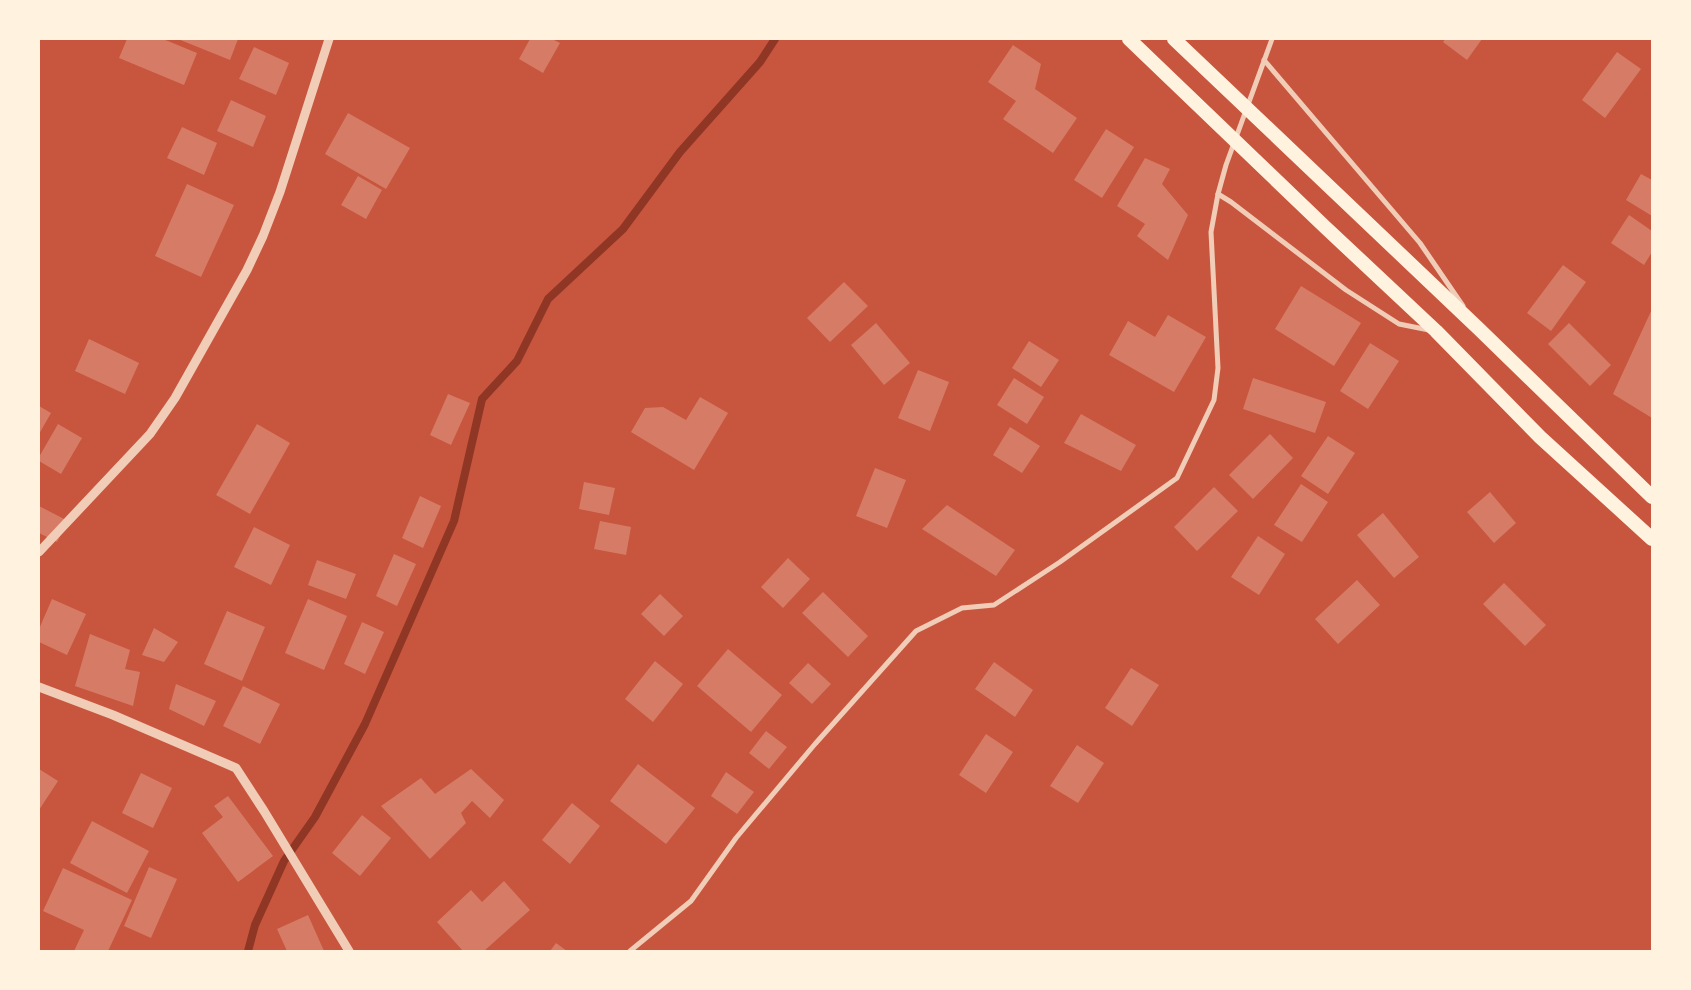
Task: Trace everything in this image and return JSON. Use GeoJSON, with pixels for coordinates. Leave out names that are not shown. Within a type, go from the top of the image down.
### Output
{"type":"FeatureCollection","features":[{"type":"Feature","properties":{"kind":"highway"},"geometry":{"type":"LineString","coordinates":[[1129,39],[1325,228],[1436,331],[1540,436],[1652,539]]}},
{"type":"Feature","properties":{"kind":"highway"},"geometry":{"type":"LineString","coordinates":[[1174,39],[1479,329],[1652,497]]}},
{"type":"Feature","properties":{"kind":"street"},"geometry":{"type":"LineString","coordinates":[[39,552],[150,434],[175,398],[247,270],[263,236],[280,192],[329,39]]}},
{"type":"Feature","properties":{"kind":"street"},"geometry":{"type":"LineString","coordinates":[[630,951],[691,900],[736,838],[916,631],[962,608],[994,605],[1060,562],[1177,478],[1214,400],[1218,368],[1211,232],[1218,194],[1226,166],[1272,39]]}},
{"type":"Feature","properties":{"kind":"street"},"geometry":{"type":"LineString","coordinates":[[1264,60],[1420,243],[1479,329]]}},
{"type":"Feature","properties":{"kind":"street"},"geometry":{"type":"LineString","coordinates":[[1218,194],[1346,290],[1399,324],[1436,331]]}},
{"type":"Feature","properties":{"kind":"street"},"geometry":{"type":"LineString","coordinates":[[39,687],[113,714],[236,768],[349,951]]}},
{"type":"Feature","properties":{"kind":"building"},"geometry":{"type":"Polygon","coordinates":[[[127,39],[163,39],[197,53],[184,85],[119,58],[127,39]]]}},
{"type":"Feature","properties":{"kind":"building"},"geometry":{"type":"Polygon","coordinates":[[[178,39],[238,39],[230,60],[178,39]]]}},
{"type":"Feature","properties":{"kind":"building"},"geometry":{"type":"Polygon","coordinates":[[[530,39],[552,39],[560,43],[543,73],[519,59],[530,39]]]}},
{"type":"Feature","properties":{"kind":"building"},"geometry":{"type":"Polygon","coordinates":[[[1445,39],[1482,39],[1467,60],[1443,42],[1445,39]]]}},
{"type":"Feature","properties":{"kind":"building"},"geometry":{"type":"Polygon","coordinates":[[[1013,45],[1041,64],[1035,89],[1077,118],[1053,153],[1003,119],[1016,101],[988,82],[1013,45]]]}},
{"type":"Feature","properties":{"kind":"building"},"geometry":{"type":"Polygon","coordinates":[[[254,47],[289,63],[276,95],[239,79],[254,47]]]}},
{"type":"Feature","properties":{"kind":"building"},"geometry":{"type":"Polygon","coordinates":[[[1617,52],[1641,69],[1605,118],[1582,100],[1617,52]]]}},
{"type":"Feature","properties":{"kind":"building"},"geometry":{"type":"Polygon","coordinates":[[[231,100],[266,116],[253,147],[217,131],[231,100]]]}},
{"type":"Feature","properties":{"kind":"building"},"geometry":{"type":"Polygon","coordinates":[[[348,113],[410,148],[386,189],[325,154],[348,113]]]}},
{"type":"Feature","properties":{"kind":"building"},"geometry":{"type":"Polygon","coordinates":[[[182,127],[217,143],[204,175],[167,158],[182,127]]]}},
{"type":"Feature","properties":{"kind":"building"},"geometry":{"type":"Polygon","coordinates":[[[1106,129],[1134,147],[1102,198],[1074,180],[1106,129]]]}},
{"type":"Feature","properties":{"kind":"building"},"geometry":{"type":"Polygon","coordinates":[[[1145,158],[1170,169],[1162,184],[1188,215],[1168,260],[1137,236],[1145,224],[1117,206],[1145,158]]]}},
{"type":"Feature","properties":{"kind":"building"},"geometry":{"type":"Polygon","coordinates":[[[1641,174],[1652,180],[1652,216],[1626,200],[1641,174]]]}},
{"type":"Feature","properties":{"kind":"building"},"geometry":{"type":"Polygon","coordinates":[[[358,176],[382,190],[366,219],[341,205],[358,176]]]}},
{"type":"Feature","properties":{"kind":"building"},"geometry":{"type":"Polygon","coordinates":[[[187,184],[234,205],[201,277],[155,256],[187,184]]]}},
{"type":"Feature","properties":{"kind":"building"},"geometry":{"type":"Polygon","coordinates":[[[1629,215],[1652,231],[1652,252],[1644,265],[1611,243],[1629,215]]]}},
{"type":"Feature","properties":{"kind":"building"},"geometry":{"type":"Polygon","coordinates":[[[1563,265],[1586,282],[1551,331],[1527,313],[1563,265]]]}},
{"type":"Feature","properties":{"kind":"building"},"geometry":{"type":"Polygon","coordinates":[[[844,282],[868,306],[830,342],[807,318],[844,282]]]}},
{"type":"Feature","properties":{"kind":"building"},"geometry":{"type":"Polygon","coordinates":[[[1301,286],[1361,323],[1334,366],[1275,329],[1301,286]]]}},
{"type":"Feature","properties":{"kind":"building"},"geometry":{"type":"Polygon","coordinates":[[[1652,309],[1652,418],[1613,394],[1652,309]]]}},
{"type":"Feature","properties":{"kind":"building"},"geometry":{"type":"Polygon","coordinates":[[[1168,315],[1206,337],[1174,392],[1109,355],[1128,321],[1155,337],[1168,315]]]}},
{"type":"Feature","properties":{"kind":"building"},"geometry":{"type":"Polygon","coordinates":[[[876,323],[910,363],[884,385],[851,345],[876,323]]]}},
{"type":"Feature","properties":{"kind":"building"},"geometry":{"type":"Polygon","coordinates":[[[1569,323],[1611,365],[1590,386],[1548,344],[1569,323]]]}},
{"type":"Feature","properties":{"kind":"building"},"geometry":{"type":"Polygon","coordinates":[[[89,339],[139,363],[125,394],[75,371],[89,339]]]}},
{"type":"Feature","properties":{"kind":"building"},"geometry":{"type":"Polygon","coordinates":[[[1029,341],[1059,360],[1041,387],[1012,368],[1029,341]]]}},
{"type":"Feature","properties":{"kind":"building"},"geometry":{"type":"Polygon","coordinates":[[[1370,343],[1399,361],[1368,409],[1340,391],[1370,343]]]}},
{"type":"Feature","properties":{"kind":"building"},"geometry":{"type":"Polygon","coordinates":[[[918,370],[949,382],[930,431],[898,418],[918,370]]]}},
{"type":"Feature","properties":{"kind":"building"},"geometry":{"type":"Polygon","coordinates":[[[1014,378],[1044,397],[1027,424],[997,405],[1014,378]]]}},
{"type":"Feature","properties":{"kind":"building"},"geometry":{"type":"Polygon","coordinates":[[[1253,378],[1326,402],[1315,433],[1243,409],[1253,378]]]}},
{"type":"Feature","properties":{"kind":"building"},"geometry":{"type":"Polygon","coordinates":[[[448,394],[470,403],[451,445],[430,435],[448,394]]]}},
{"type":"Feature","properties":{"kind":"building"},"geometry":{"type":"Polygon","coordinates":[[[700,397],[728,413],[694,470],[631,432],[645,408],[663,407],[686,420],[700,397]]]}},
{"type":"Feature","properties":{"kind":"building"},"geometry":{"type":"Polygon","coordinates":[[[39,406],[51,413],[39,434],[39,406]]]}},
{"type":"Feature","properties":{"kind":"building"},"geometry":{"type":"Polygon","coordinates":[[[1081,414],[1136,445],[1121,471],[1064,443],[1081,414]]]}},
{"type":"Feature","properties":{"kind":"building"},"geometry":{"type":"Polygon","coordinates":[[[58,424],[82,438],[61,474],[39,461],[39,457],[58,424]]]}},
{"type":"Feature","properties":{"kind":"building"},"geometry":{"type":"Polygon","coordinates":[[[257,424],[290,443],[250,514],[216,495],[257,424]]]}},
{"type":"Feature","properties":{"kind":"building"},"geometry":{"type":"Polygon","coordinates":[[[1010,427],[1040,446],[1022,473],[993,455],[1010,427]]]}},
{"type":"Feature","properties":{"kind":"building"},"geometry":{"type":"Polygon","coordinates":[[[1270,434],[1293,458],[1253,499],[1229,475],[1270,434]]]}},
{"type":"Feature","properties":{"kind":"building"},"geometry":{"type":"Polygon","coordinates":[[[1328,436],[1355,453],[1328,494],[1301,476],[1328,436]]]}},
{"type":"Feature","properties":{"kind":"building"},"geometry":{"type":"Polygon","coordinates":[[[875,468],[906,480],[887,528],[856,516],[875,468]]]}},
{"type":"Feature","properties":{"kind":"building"},"geometry":{"type":"Polygon","coordinates":[[[584,482],[615,488],[609,515],[579,509],[584,482]]]}},
{"type":"Feature","properties":{"kind":"building"},"geometry":{"type":"Polygon","coordinates":[[[1301,484],[1328,502],[1302,542],[1274,525],[1301,484]]]}},
{"type":"Feature","properties":{"kind":"building"},"geometry":{"type":"Polygon","coordinates":[[[1214,487],[1238,511],[1197,551],[1174,527],[1214,487]]]}},
{"type":"Feature","properties":{"kind":"building"},"geometry":{"type":"Polygon","coordinates":[[[1490,492],[1516,523],[1494,543],[1467,512],[1490,492]]]}},
{"type":"Feature","properties":{"kind":"building"},"geometry":{"type":"Polygon","coordinates":[[[420,496],[441,506],[423,548],[402,538],[420,496]]]}},
{"type":"Feature","properties":{"kind":"building"},"geometry":{"type":"Polygon","coordinates":[[[947,505],[1015,550],[996,576],[922,529],[947,505]]]}},
{"type":"Feature","properties":{"kind":"building"},"geometry":{"type":"Polygon","coordinates":[[[39,506],[68,521],[57,542],[39,533],[39,506]]]}},
{"type":"Feature","properties":{"kind":"building"},"geometry":{"type":"Polygon","coordinates":[[[1383,513],[1419,557],[1394,578],[1357,535],[1383,513]]]}},
{"type":"Feature","properties":{"kind":"building"},"geometry":{"type":"Polygon","coordinates":[[[600,521],[631,527],[626,555],[594,549],[600,521]]]}},
{"type":"Feature","properties":{"kind":"building"},"geometry":{"type":"Polygon","coordinates":[[[254,527],[290,545],[271,585],[234,567],[254,527]]]}},
{"type":"Feature","properties":{"kind":"building"},"geometry":{"type":"Polygon","coordinates":[[[1258,536],[1285,554],[1259,595],[1231,577],[1258,536]]]}},
{"type":"Feature","properties":{"kind":"building"},"geometry":{"type":"Polygon","coordinates":[[[394,554],[416,564],[397,606],[376,596],[394,554]]]}},
{"type":"Feature","properties":{"kind":"building"},"geometry":{"type":"Polygon","coordinates":[[[788,558],[810,579],[783,608],[761,587],[788,558]]]}},
{"type":"Feature","properties":{"kind":"building"},"geometry":{"type":"Polygon","coordinates":[[[317,560],[356,574],[346,599],[308,585],[317,560]]]}},
{"type":"Feature","properties":{"kind":"building"},"geometry":{"type":"Polygon","coordinates":[[[1357,580],[1380,605],[1338,644],[1315,619],[1357,580]]]}},
{"type":"Feature","properties":{"kind":"building"},"geometry":{"type":"Polygon","coordinates":[[[1504,583],[1546,625],[1525,646],[1483,604],[1504,583]]]}},
{"type":"Feature","properties":{"kind":"building"},"geometry":{"type":"Polygon","coordinates":[[[823,592],[868,636],[848,657],[802,613],[823,592]]]}},
{"type":"Feature","properties":{"kind":"building"},"geometry":{"type":"Polygon","coordinates":[[[660,594],[683,616],[664,636],[641,614],[660,594]]]}},
{"type":"Feature","properties":{"kind":"building"},"geometry":{"type":"Polygon","coordinates":[[[52,599],[86,614],[67,655],[39,642],[39,629],[52,599]]]}},
{"type":"Feature","properties":{"kind":"building"},"geometry":{"type":"Polygon","coordinates":[[[308,599],[347,616],[324,670],[285,653],[308,599]]]}},
{"type":"Feature","properties":{"kind":"building"},"geometry":{"type":"Polygon","coordinates":[[[227,611],[265,627],[242,681],[204,664],[227,611]]]}},
{"type":"Feature","properties":{"kind":"building"},"geometry":{"type":"Polygon","coordinates":[[[362,622],[384,632],[365,674],[344,664],[362,622]]]}},
{"type":"Feature","properties":{"kind":"building"},"geometry":{"type":"Polygon","coordinates":[[[154,628],[178,642],[164,662],[142,655],[154,628]]]}},
{"type":"Feature","properties":{"kind":"building"},"geometry":{"type":"Polygon","coordinates":[[[90,634],[130,650],[125,669],[140,672],[133,706],[75,686],[90,634]]]}},
{"type":"Feature","properties":{"kind":"building"},"geometry":{"type":"Polygon","coordinates":[[[728,649],[782,695],[751,732],[697,686],[728,649]]]}},
{"type":"Feature","properties":{"kind":"building"},"geometry":{"type":"Polygon","coordinates":[[[655,661],[683,684],[653,722],[625,699],[655,661]]]}},
{"type":"Feature","properties":{"kind":"building"},"geometry":{"type":"Polygon","coordinates":[[[994,662],[1033,690],[1015,717],[975,689],[994,662]]]}},
{"type":"Feature","properties":{"kind":"building"},"geometry":{"type":"Polygon","coordinates":[[[808,663],[831,684],[812,704],[789,683],[808,663]]]}},
{"type":"Feature","properties":{"kind":"building"},"geometry":{"type":"Polygon","coordinates":[[[1131,668],[1159,685],[1132,726],[1105,708],[1131,668]]]}},
{"type":"Feature","properties":{"kind":"building"},"geometry":{"type":"Polygon","coordinates":[[[176,684],[216,701],[204,726],[169,709],[176,684]]]}},
{"type":"Feature","properties":{"kind":"building"},"geometry":{"type":"Polygon","coordinates":[[[243,686],[280,704],[260,744],[223,726],[243,686]]]}},
{"type":"Feature","properties":{"kind":"building"},"geometry":{"type":"Polygon","coordinates":[[[766,731],[787,747],[769,769],[749,753],[766,731]]]}},
{"type":"Feature","properties":{"kind":"building"},"geometry":{"type":"Polygon","coordinates":[[[986,734],[1013,752],[986,793],[959,775],[986,734]]]}},
{"type":"Feature","properties":{"kind":"building"},"geometry":{"type":"Polygon","coordinates":[[[1077,745],[1104,763],[1078,803],[1050,786],[1077,745]]]}},
{"type":"Feature","properties":{"kind":"building"},"geometry":{"type":"Polygon","coordinates":[[[638,764],[695,808],[666,844],[610,801],[638,764]]]}},
{"type":"Feature","properties":{"kind":"building"},"geometry":{"type":"Polygon","coordinates":[[[39,769],[58,781],[39,810],[39,769]]]}},
{"type":"Feature","properties":{"kind":"building"},"geometry":{"type":"Polygon","coordinates":[[[471,769],[504,800],[490,818],[472,801],[461,813],[466,823],[430,859],[381,806],[421,778],[435,794],[471,769]]]}},
{"type":"Feature","properties":{"kind":"building"},"geometry":{"type":"Polygon","coordinates":[[[726,772],[754,792],[737,814],[711,796],[726,772]]]}},
{"type":"Feature","properties":{"kind":"building"},"geometry":{"type":"Polygon","coordinates":[[[141,773],[172,788],[153,828],[122,813],[141,773]]]}},
{"type":"Feature","properties":{"kind":"building"},"geometry":{"type":"Polygon","coordinates":[[[228,796],[273,856],[238,882],[202,833],[223,817],[214,806],[228,796]]]}},
{"type":"Feature","properties":{"kind":"building"},"geometry":{"type":"Polygon","coordinates":[[[572,803],[600,826],[570,864],[542,840],[572,803]]]}},
{"type":"Feature","properties":{"kind":"building"},"geometry":{"type":"Polygon","coordinates":[[[362,815],[391,838],[360,876],[332,853],[362,815]]]}},
{"type":"Feature","properties":{"kind":"building"},"geometry":{"type":"Polygon","coordinates":[[[92,821],[149,851],[127,893],[70,863],[92,821]]]}},
{"type":"Feature","properties":{"kind":"building"},"geometry":{"type":"Polygon","coordinates":[[[149,867],[177,879],[151,938],[124,926],[149,867]]]}},
{"type":"Feature","properties":{"kind":"building"},"geometry":{"type":"Polygon","coordinates":[[[63,868],[132,900],[108,951],[74,951],[84,930],[43,911],[63,868]]]}},
{"type":"Feature","properties":{"kind":"building"},"geometry":{"type":"Polygon","coordinates":[[[504,881],[530,910],[484,951],[463,951],[437,922],[471,890],[482,902],[504,881]]]}},
{"type":"Feature","properties":{"kind":"building"},"geometry":{"type":"Polygon","coordinates":[[[308,915],[324,951],[287,951],[277,929],[308,915]]]}},
{"type":"Feature","properties":{"kind":"building"},"geometry":{"type":"Polygon","coordinates":[[[556,943],[567,951],[550,951],[556,943]]]}},
{"type":"Feature","properties":{"kind":"waterway"},"geometry":{"type":"LineString","coordinates":[[248,951],[255,925],[284,861],[315,817],[365,724],[454,521],[482,399],[517,361],[548,299],[623,229],[680,152],[760,62],[775,39]]}}]}
